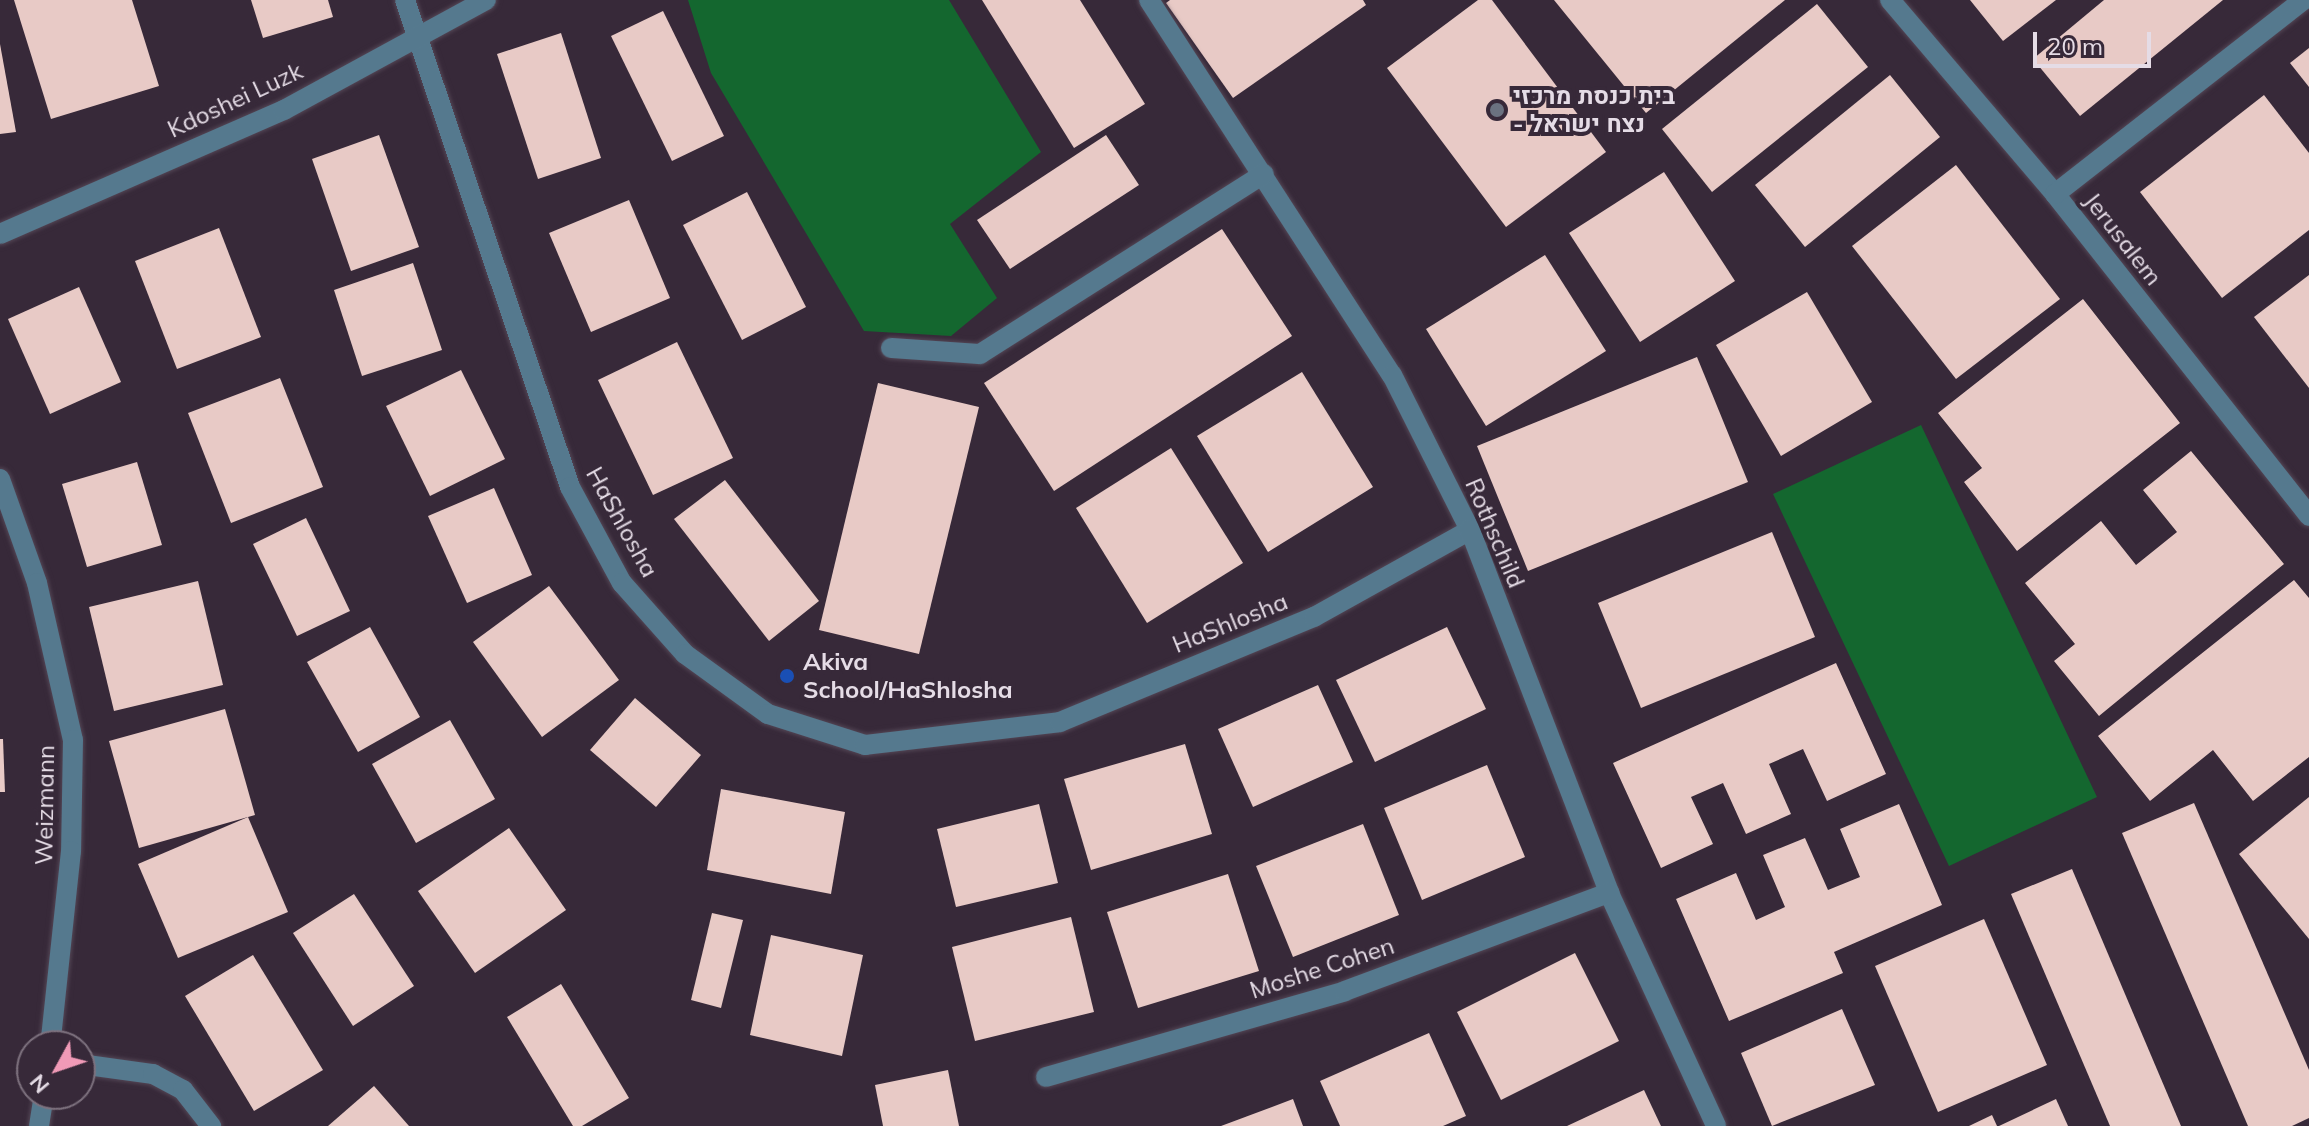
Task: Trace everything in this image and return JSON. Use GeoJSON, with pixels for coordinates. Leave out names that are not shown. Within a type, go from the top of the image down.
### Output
{"type":"FeatureCollection","features":[{"type":"Feature","properties":{"kind":"street","name":"HaShlosha"},"geometry":{"type":"LineString","coordinates":[[405,0],[570,487],[622,583],[685,654],[768,714],[865,745],[1060,722],[1314,617],[1470,530]]}},
{"type":"Feature","properties":{"kind":"street","name":"Kdoshei Luzk"},"geometry":{"type":"LineString","coordinates":[[0,234],[284,110],[416,33],[486,0]]}},
{"type":"Feature","properties":{"kind":"street","name":"Rothschild"},"geometry":{"type":"LineString","coordinates":[[1149,0],[1392,375],[1470,530],[1609,893],[1716,1126]]}},
{"type":"Feature","properties":{"kind":"street","name":"Jerusalem"},"geometry":{"type":"LineString","coordinates":[[1890,0],[2055,194],[2309,516]]}},
{"type":"Feature","properties":{"kind":"street"},"geometry":{"type":"LineString","coordinates":[[2055,194],[2303,0]]}},
{"type":"Feature","properties":{"kind":"street"},"geometry":{"type":"LineString","coordinates":[[891,348],[980,354],[1264,174]]}},
{"type":"Feature","properties":{"kind":"street","name":"Weizmann"},"geometry":{"type":"LineString","coordinates":[[0,479],[37,583],[73,740],[65,934],[52,1030]]}},
{"type":"Feature","properties":{"kind":"street","name":"Moshe Cohen"},"geometry":{"type":"LineString","coordinates":[[1046,1077],[1345,991],[1609,893]]}},
{"type":"Feature","properties":{"kind":"street"},"geometry":{"type":"LineString","coordinates":[[96,1066],[153,1074],[183,1090],[211,1126]]}},
{"type":"Feature","properties":{"kind":"green space"},"geometry":{"type":"Polygon","coordinates":[[[688,0],[949,0],[1041,152],[950,224],[997,298],[951,336],[864,331],[711,73],[688,0]]]}},
{"type":"Feature","properties":{"kind":"green space"},"geometry":{"type":"Polygon","coordinates":[[[1921,425],[2097,797],[1949,866],[1773,494],[1921,425]]]}},
{"type":"Feature","properties":{"kind":"building"},"geometry":{"type":"Polygon","coordinates":[[[14,0],[132,0],[159,86],[51,119],[14,0]]]}},
{"type":"Feature","properties":{"kind":"building"},"geometry":{"type":"Polygon","coordinates":[[[251,0],[328,0],[333,17],[263,38],[251,0]]]}},
{"type":"Feature","properties":{"kind":"building"},"geometry":{"type":"Polygon","coordinates":[[[982,0],[1080,0],[1145,104],[1074,148],[982,0]]]}},
{"type":"Feature","properties":{"kind":"building"},"geometry":{"type":"Polygon","coordinates":[[[1170,0],[1363,0],[1366,5],[1233,98],[1166,3],[1170,0]]]}},
{"type":"Feature","properties":{"kind":"building","name":"בית כנסת מרכזי - נצח ישראל"},"geometry":{"type":"Polygon","coordinates":[[[1478,0],[1492,0],[1606,152],[1506,227],[1387,68],[1478,0]]]}},
{"type":"Feature","properties":{"kind":"building"},"geometry":{"type":"Polygon","coordinates":[[[1554,0],[1785,0],[1646,113],[1554,0]]]}},
{"type":"Feature","properties":{"kind":"building"},"geometry":{"type":"Polygon","coordinates":[[[1970,0],[2056,0],[2003,41],[1970,0]]]}},
{"type":"Feature","properties":{"kind":"building"},"geometry":{"type":"Polygon","coordinates":[[[2104,0],[2223,0],[2080,116],[2033,59],[2104,0]]]}},
{"type":"Feature","properties":{"kind":"building"},"geometry":{"type":"Polygon","coordinates":[[[1817,4],[1868,67],[1712,192],[1662,129],[1817,4]]]}},
{"type":"Feature","properties":{"kind":"building"},"geometry":{"type":"Polygon","coordinates":[[[663,11],[724,136],[672,161],[611,36],[663,11]]]}},
{"type":"Feature","properties":{"kind":"building"},"geometry":{"type":"Polygon","coordinates":[[[561,33],[601,158],[538,179],[497,54],[561,33]]]}},
{"type":"Feature","properties":{"kind":"building"},"geometry":{"type":"Polygon","coordinates":[[[0,44],[16,132],[0,134],[0,44]]]}},
{"type":"Feature","properties":{"kind":"building"},"geometry":{"type":"Polygon","coordinates":[[[2309,48],[2309,87],[2290,63],[2309,48]]]}},
{"type":"Feature","properties":{"kind":"building"},"geometry":{"type":"Polygon","coordinates":[[[1890,75],[1940,137],[1805,247],[1755,185],[1890,75]]]}},
{"type":"Feature","properties":{"kind":"building"},"geometry":{"type":"Polygon","coordinates":[[[2264,95],[2309,153],[2309,230],[2222,298],[2140,192],[2264,95]]]}},
{"type":"Feature","properties":{"kind":"building"},"geometry":{"type":"Polygon","coordinates":[[[379,135],[419,247],[351,271],[312,159],[379,135]]]}},
{"type":"Feature","properties":{"kind":"building"},"geometry":{"type":"Polygon","coordinates":[[[1106,135],[1139,185],[1010,269],[977,220],[1106,135]]]}},
{"type":"Feature","properties":{"kind":"building"},"geometry":{"type":"Polygon","coordinates":[[[1956,165],[2060,299],[1956,379],[1852,246],[1956,165]]]}},
{"type":"Feature","properties":{"kind":"building"},"geometry":{"type":"Polygon","coordinates":[[[1664,172],[1735,281],[1640,342],[1569,233],[1664,172]]]}},
{"type":"Feature","properties":{"kind":"building"},"geometry":{"type":"Polygon","coordinates":[[[747,192],[806,307],[742,340],[683,225],[747,192]]]}},
{"type":"Feature","properties":{"kind":"building"},"geometry":{"type":"Polygon","coordinates":[[[629,200],[670,298],[591,332],[549,233],[629,200]]]}},
{"type":"Feature","properties":{"kind":"building"},"geometry":{"type":"Polygon","coordinates":[[[219,228],[261,337],[177,369],[135,261],[219,228]]]}},
{"type":"Feature","properties":{"kind":"building"},"geometry":{"type":"Polygon","coordinates":[[[1222,229],[1292,336],[1054,491],[984,383],[1222,229]]]}},
{"type":"Feature","properties":{"kind":"building"},"geometry":{"type":"Polygon","coordinates":[[[1545,255],[1606,351],[1486,426],[1426,329],[1545,255]]]}},
{"type":"Feature","properties":{"kind":"building"},"geometry":{"type":"Polygon","coordinates":[[[413,263],[442,350],[362,376],[334,290],[413,263]]]}},
{"type":"Feature","properties":{"kind":"building"},"geometry":{"type":"Polygon","coordinates":[[[2309,275],[2309,388],[2254,317],[2309,275]]]}},
{"type":"Feature","properties":{"kind":"building"},"geometry":{"type":"Polygon","coordinates":[[[79,287],[121,382],[50,414],[8,319],[79,287]]]}},
{"type":"Feature","properties":{"kind":"building"},"geometry":{"type":"Polygon","coordinates":[[[1807,292],[1872,402],[1781,456],[1716,345],[1807,292]]]}},
{"type":"Feature","properties":{"kind":"building"},"geometry":{"type":"Polygon","coordinates":[[[2083,299],[2180,423],[2017,551],[1964,482],[1982,468],[1938,413],[2083,299]]]}},
{"type":"Feature","properties":{"kind":"building"},"geometry":{"type":"Polygon","coordinates":[[[677,342],[733,458],[653,495],[598,380],[677,342]]]}},
{"type":"Feature","properties":{"kind":"building"},"geometry":{"type":"Polygon","coordinates":[[[1697,357],[1748,482],[1528,571],[1477,446],[1697,357]]]}},
{"type":"Feature","properties":{"kind":"building"},"geometry":{"type":"Polygon","coordinates":[[[461,370],[505,459],[430,496],[386,406],[461,370]]]}},
{"type":"Feature","properties":{"kind":"building"},"geometry":{"type":"Polygon","coordinates":[[[1302,372],[1373,487],[1268,552],[1197,436],[1302,372]]]}},
{"type":"Feature","properties":{"kind":"building"},"geometry":{"type":"Polygon","coordinates":[[[280,378],[323,487],[231,523],[188,413],[280,378]]]}},
{"type":"Feature","properties":{"kind":"building"},"geometry":{"type":"Polygon","coordinates":[[[878,383],[979,407],[919,654],[819,630],[878,383]]]}},
{"type":"Feature","properties":{"kind":"building"},"geometry":{"type":"Polygon","coordinates":[[[1171,448],[1243,563],[1147,623],[1076,508],[1171,448]]]}},
{"type":"Feature","properties":{"kind":"building"},"geometry":{"type":"Polygon","coordinates":[[[2191,451],[2284,564],[2099,716],[2054,661],[2075,644],[2025,583],[2101,521],[2136,565],[2177,532],[2143,490],[2191,451]]]}},
{"type":"Feature","properties":{"kind":"building"},"geometry":{"type":"Polygon","coordinates":[[[137,462],[162,545],[87,567],[62,484],[137,462]]]}},
{"type":"Feature","properties":{"kind":"building"},"geometry":{"type":"Polygon","coordinates":[[[725,480],[819,601],[769,641],[674,519],[725,480]]]}},
{"type":"Feature","properties":{"kind":"building"},"geometry":{"type":"Polygon","coordinates":[[[494,488],[532,575],[467,603],[428,516],[494,488]]]}},
{"type":"Feature","properties":{"kind":"building"},"geometry":{"type":"Polygon","coordinates":[[[306,518],[350,611],[297,636],[253,544],[306,518]]]}},
{"type":"Feature","properties":{"kind":"building"},"geometry":{"type":"Polygon","coordinates":[[[1772,532],[1815,637],[1641,708],[1598,603],[1772,532]]]}},
{"type":"Feature","properties":{"kind":"building"},"geometry":{"type":"Polygon","coordinates":[[[2294,580],[2309,598],[2309,757],[2253,801],[2213,750],[2150,801],[2098,736],[2294,580]]]}},
{"type":"Feature","properties":{"kind":"building"},"geometry":{"type":"Polygon","coordinates":[[[198,581],[223,685],[114,711],[89,607],[198,581]]]}},
{"type":"Feature","properties":{"kind":"building"},"geometry":{"type":"Polygon","coordinates":[[[549,586],[619,680],[542,737],[473,642],[549,586]]]}},
{"type":"Feature","properties":{"kind":"building"},"geometry":{"type":"Polygon","coordinates":[[[370,627],[420,717],[358,752],[307,662],[370,627]]]}},
{"type":"Feature","properties":{"kind":"building"},"geometry":{"type":"Polygon","coordinates":[[[1447,627],[1486,709],[1375,762],[1336,680],[1447,627]]]}},
{"type":"Feature","properties":{"kind":"building"},"geometry":{"type":"Polygon","coordinates":[[[1836,663],[1886,774],[1827,801],[1803,749],[1769,764],[1791,814],[1746,834],[1723,783],[1691,797],[1713,844],[1661,868],[1613,763],[1836,663]]]}},
{"type":"Feature","properties":{"kind":"building"},"geometry":{"type":"Polygon","coordinates":[[[1318,685],[1353,762],[1253,807],[1218,729],[1318,685]]]}},
{"type":"Feature","properties":{"kind":"building"},"geometry":{"type":"Polygon","coordinates":[[[635,698],[701,755],[656,807],[590,750],[635,698]]]}},
{"type":"Feature","properties":{"kind":"building"},"geometry":{"type":"Polygon","coordinates":[[[225,709],[255,815],[139,848],[109,741],[225,709]]]}},
{"type":"Feature","properties":{"kind":"building"},"geometry":{"type":"Polygon","coordinates":[[[450,720],[495,799],[416,843],[372,764],[450,720]]]}},
{"type":"Feature","properties":{"kind":"building"},"geometry":{"type":"Polygon","coordinates":[[[0,739],[3,739],[5,792],[0,792],[0,739]]]}},
{"type":"Feature","properties":{"kind":"building"},"geometry":{"type":"Polygon","coordinates":[[[1185,744],[1212,834],[1091,870],[1064,779],[1185,744]]]}},
{"type":"Feature","properties":{"kind":"building"},"geometry":{"type":"Polygon","coordinates":[[[1487,765],[1525,857],[1422,900],[1384,808],[1487,765]]]}},
{"type":"Feature","properties":{"kind":"building"},"geometry":{"type":"Polygon","coordinates":[[[721,789],[845,812],[831,894],[707,870],[721,789]]]}},
{"type":"Feature","properties":{"kind":"building"},"geometry":{"type":"Polygon","coordinates":[[[2309,797],[2309,939],[2239,854],[2309,797]]]}},
{"type":"Feature","properties":{"kind":"building"},"geometry":{"type":"Polygon","coordinates":[[[2194,803],[2309,1070],[2309,1118],[2292,1126],[2248,1126],[2122,833],[2194,803]]]}},
{"type":"Feature","properties":{"kind":"building"},"geometry":{"type":"Polygon","coordinates":[[[1039,804],[1058,883],[956,907],[937,829],[1039,804]]]}},
{"type":"Feature","properties":{"kind":"building"},"geometry":{"type":"Polygon","coordinates":[[[1899,804],[1942,905],[1834,952],[1843,973],[1729,1021],[1676,899],[1736,873],[1756,920],[1785,907],[1763,855],[1805,838],[1828,890],[1860,877],[1840,829],[1899,804]]]}},
{"type":"Feature","properties":{"kind":"building"},"geometry":{"type":"Polygon","coordinates":[[[248,817],[288,912],[178,958],[138,864],[248,817]]]}},
{"type":"Feature","properties":{"kind":"building"},"geometry":{"type":"Polygon","coordinates":[[[1363,824],[1399,915],[1293,957],[1256,866],[1363,824]]]}},
{"type":"Feature","properties":{"kind":"building"},"geometry":{"type":"Polygon","coordinates":[[[509,828],[566,910],[475,973],[418,891],[509,828]]]}},
{"type":"Feature","properties":{"kind":"building"},"geometry":{"type":"Polygon","coordinates":[[[2072,869],[2181,1126],[2110,1126],[2011,894],[2072,869]]]}},
{"type":"Feature","properties":{"kind":"building"},"geometry":{"type":"Polygon","coordinates":[[[1228,874],[1259,971],[1138,1008],[1107,912],[1228,874]]]}},
{"type":"Feature","properties":{"kind":"building"},"geometry":{"type":"Polygon","coordinates":[[[354,894],[414,986],[353,1026],[293,933],[354,894]]]}},
{"type":"Feature","properties":{"kind":"building"},"geometry":{"type":"Polygon","coordinates":[[[712,913],[743,920],[721,1008],[691,1000],[712,913]]]}},
{"type":"Feature","properties":{"kind":"building"},"geometry":{"type":"Polygon","coordinates":[[[1071,917],[1094,1012],[975,1041],[952,947],[1071,917]]]}},
{"type":"Feature","properties":{"kind":"building"},"geometry":{"type":"Polygon","coordinates":[[[1984,919],[2047,1065],[1938,1112],[1875,966],[1984,919]]]}},
{"type":"Feature","properties":{"kind":"building"},"geometry":{"type":"Polygon","coordinates":[[[771,935],[863,955],[842,1056],[750,1035],[771,935]]]}},
{"type":"Feature","properties":{"kind":"building"},"geometry":{"type":"Polygon","coordinates":[[[1575,953],[1619,1041],[1501,1100],[1457,1012],[1575,953]]]}},
{"type":"Feature","properties":{"kind":"building"},"geometry":{"type":"Polygon","coordinates":[[[253,955],[323,1070],[254,1111],[185,996],[253,955]]]}},
{"type":"Feature","properties":{"kind":"building"},"geometry":{"type":"Polygon","coordinates":[[[561,984],[629,1098],[582,1126],[573,1126],[507,1017],[561,984]]]}},
{"type":"Feature","properties":{"kind":"building"},"geometry":{"type":"Polygon","coordinates":[[[1842,1009],[1875,1085],[1772,1126],[1741,1053],[1842,1009]]]}},
{"type":"Feature","properties":{"kind":"building"},"geometry":{"type":"Polygon","coordinates":[[[1429,1033],[1466,1116],[1443,1126],[1340,1126],[1320,1081],[1429,1033]]]}},
{"type":"Feature","properties":{"kind":"building"},"geometry":{"type":"Polygon","coordinates":[[[948,1070],[959,1126],[883,1126],[875,1085],[948,1070]]]}},
{"type":"Feature","properties":{"kind":"building"},"geometry":{"type":"Polygon","coordinates":[[[374,1086],[409,1126],[328,1126],[374,1086]]]}},
{"type":"Feature","properties":{"kind":"building"},"geometry":{"type":"Polygon","coordinates":[[[1644,1090],[1661,1126],[1567,1126],[1644,1090]]]}},
{"type":"Feature","properties":{"kind":"building"},"geometry":{"type":"Polygon","coordinates":[[[1293,1099],[1303,1126],[1221,1126],[1293,1099]]]}},
{"type":"Feature","properties":{"kind":"building"},"geometry":{"type":"Polygon","coordinates":[[[2056,1099],[2068,1126],[1999,1126],[2056,1099]]]}},
{"type":"Feature","properties":{"kind":"building"},"geometry":{"type":"Polygon","coordinates":[[[1992,1115],[1997,1126],[1969,1126],[1992,1115]]]}},
{"type":"Feature","properties":{"kind":"place","name":"בית כנסת מרכזי - נצח ישראל"},"geometry":{"type":"Point","coordinates":[1497,110]}},
{"type":"Feature","properties":{"kind":"place","name":"Akiva School/HaShlosha"},"geometry":{"type":"Point","coordinates":[787,676]}}]}
